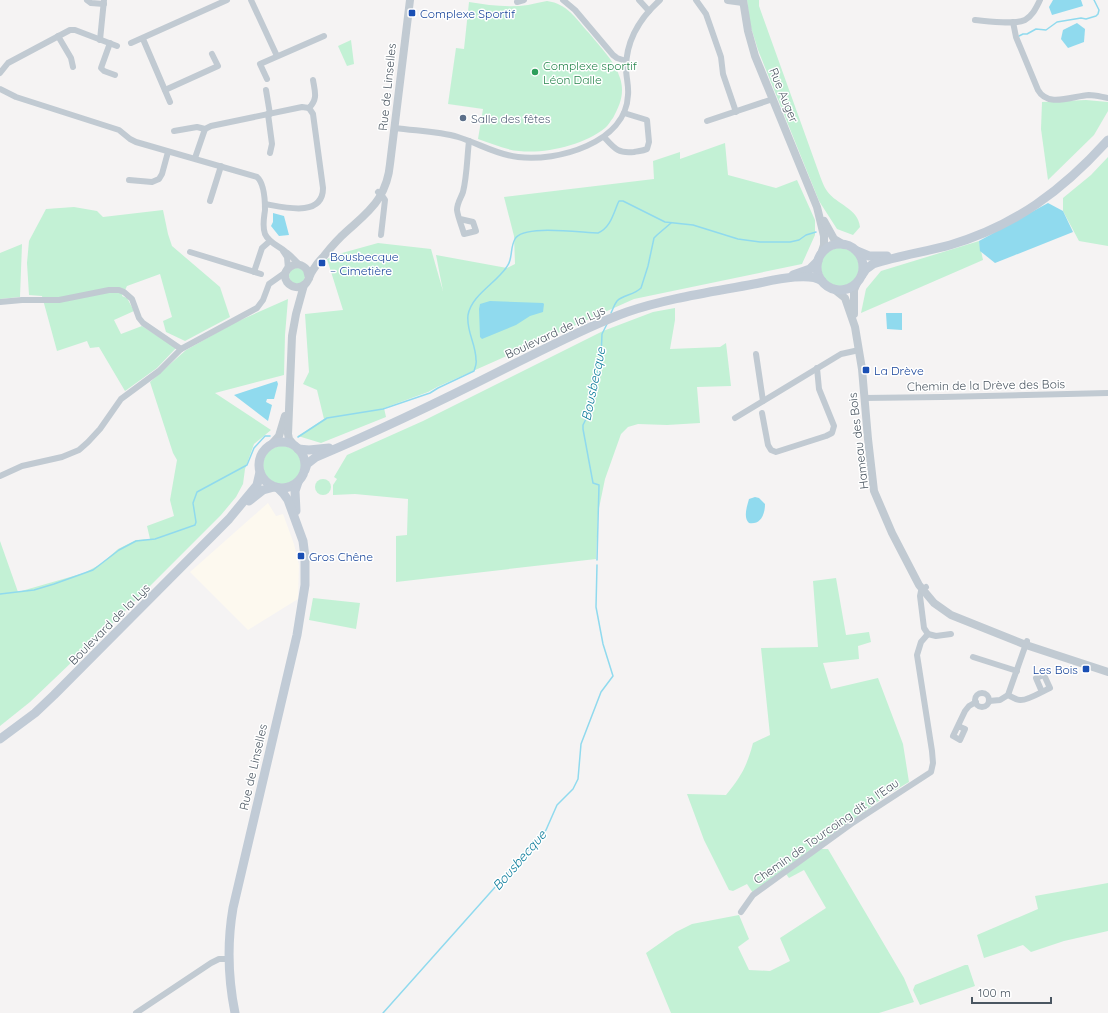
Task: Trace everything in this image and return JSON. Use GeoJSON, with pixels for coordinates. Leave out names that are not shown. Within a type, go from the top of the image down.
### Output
{"type":"FeatureCollection","features":[{"type":"Feature","properties":{"kind":"main road"},"geometry":{"type":"LineString","coordinates":[[914,253],[873,257],[863,255],[849,246],[838,244],[830,247],[820,258],[818,272],[822,281],[828,287],[835,290],[846,290],[860,279],[866,269],[873,264],[950,245],[998,226],[1022,214],[1054,192],[1072,177],[1108,141]]}},
{"type":"Feature","properties":{"kind":"main road"},"geometry":{"type":"LineString","coordinates":[[856,251],[863,264],[860,279]]}},
{"type":"Feature","properties":{"kind":"main road","name":"Boulevard de la Lys"},"geometry":{"type":"LineString","coordinates":[[305,470],[307,464],[314,458],[397,422],[614,317],[658,303],[774,280],[814,267],[820,258]]}},
{"type":"Feature","properties":{"kind":"main road","name":"Boulevard de la Lys"},"geometry":{"type":"LineString","coordinates":[[774,280],[809,277],[817,278],[822,281]]}},
{"type":"Feature","properties":{"kind":"main road","name":"Boulevard de la Lys"},"geometry":{"type":"LineString","coordinates":[[296,447],[307,450],[324,449],[357,439]]}},
{"type":"Feature","properties":{"kind":"main road"},"geometry":{"type":"LineString","coordinates":[[283,442],[296,447],[304,458],[305,470],[298,482],[289,487],[276,487],[265,481],[260,472],[259,463],[261,455],[266,448],[271,444],[283,442]]}},
{"type":"Feature","properties":{"kind":"main road","name":"Boulevard de la Lys"},"geometry":{"type":"LineString","coordinates":[[229,519],[257,485],[260,472]]}},
{"type":"Feature","properties":{"kind":"main road","name":"Rue de Linselles"},"geometry":{"type":"LineString","coordinates":[[235,1013],[230,984],[229,959],[230,929],[236,891],[302,608],[305,585],[306,557],[299,528],[294,496],[295,488],[298,482]]}},
{"type":"Feature","properties":{"kind":"main road","name":"Boulevard de la Lys"},"geometry":{"type":"LineString","coordinates":[[0,739],[35,713],[54,695],[229,519],[258,494],[268,488],[276,487]]}},
{"type":"Feature","properties":{"kind":"main road","name":"Rue de Linselles"},"geometry":{"type":"LineString","coordinates":[[276,487],[287,498],[299,528]]}},
{"type":"Feature","properties":{"kind":"street"},"geometry":{"type":"LineString","coordinates":[[87,0],[91,3],[104,2],[100,40]]}},
{"type":"Feature","properties":{"kind":"street"},"geometry":{"type":"LineString","coordinates":[[131,44],[227,0]]}},
{"type":"Feature","properties":{"kind":"street"},"geometry":{"type":"LineString","coordinates":[[251,0],[278,56]]}},
{"type":"Feature","properties":{"kind":"street","name":"Rue de Linselles"},"geometry":{"type":"LineString","coordinates":[[296,447],[289,439],[288,434],[291,347],[296,314],[306,282],[313,269],[332,246],[368,212],[388,176],[410,0]]}},
{"type":"Feature","properties":{"kind":"street"},"geometry":{"type":"LineString","coordinates":[[517,2],[524,0]]}},
{"type":"Feature","properties":{"kind":"street"},"geometry":{"type":"LineString","coordinates":[[563,0],[575,10],[613,55],[626,61]]}},
{"type":"Feature","properties":{"kind":"street"},"geometry":{"type":"LineString","coordinates":[[639,0],[649,11]]}},
{"type":"Feature","properties":{"kind":"street"},"geometry":{"type":"LineString","coordinates":[[395,128],[443,134],[469,141],[490,150],[521,157],[538,158],[552,156],[591,144],[604,137],[612,130],[624,113],[628,95],[626,61],[629,46],[633,34],[640,22],[660,0]]}},
{"type":"Feature","properties":{"kind":"street"},"geometry":{"type":"LineString","coordinates":[[696,0],[706,14],[720,57],[723,74],[736,112]]}},
{"type":"Feature","properties":{"kind":"street","name":"Rue Auger"},"geometry":{"type":"LineString","coordinates":[[728,0],[743,1],[744,15],[750,40],[817,208],[832,236],[844,245]]}},
{"type":"Feature","properties":{"kind":"street"},"geometry":{"type":"LineString","coordinates":[[975,20],[1013,22],[1024,21],[1030,16],[1040,0]]}},
{"type":"Feature","properties":{"kind":"street"},"geometry":{"type":"LineString","coordinates":[[1013,22],[1018,43],[1038,90],[1043,96],[1053,99],[1068,99],[1089,95],[1108,98]]}},
{"type":"Feature","properties":{"kind":"street"},"geometry":{"type":"LineString","coordinates":[[0,73],[8,63],[72,30],[117,46]]}},
{"type":"Feature","properties":{"kind":"street"},"geometry":{"type":"LineString","coordinates":[[58,36],[71,58],[73,67]]}},
{"type":"Feature","properties":{"kind":"street"},"geometry":{"type":"LineString","coordinates":[[267,79],[260,64],[324,36]]}},
{"type":"Feature","properties":{"kind":"street"},"geometry":{"type":"LineString","coordinates":[[143,39],[170,102]]}},
{"type":"Feature","properties":{"kind":"street"},"geometry":{"type":"LineString","coordinates":[[110,43],[101,68],[104,71],[115,75]]}},
{"type":"Feature","properties":{"kind":"street"},"geometry":{"type":"LineString","coordinates":[[165,90],[218,66],[212,54]]}},
{"type":"Feature","properties":{"kind":"street"},"geometry":{"type":"LineString","coordinates":[[310,108],[316,98],[313,80]]}},
{"type":"Feature","properties":{"kind":"street"},"geometry":{"type":"LineString","coordinates":[[0,89],[16,97],[119,130],[132,140],[258,178],[262,184],[265,204],[263,224],[265,233],[270,240],[287,252],[308,271],[306,282],[298,287],[278,280],[272,281]]}},
{"type":"Feature","properties":{"kind":"street"},"geometry":{"type":"LineString","coordinates":[[266,90],[272,144],[270,153]]}},
{"type":"Feature","properties":{"kind":"street"},"geometry":{"type":"LineString","coordinates":[[707,121],[773,100]]}},
{"type":"Feature","properties":{"kind":"street"},"geometry":{"type":"LineString","coordinates":[[174,131],[197,127],[205,129],[211,126],[303,107],[310,108]]}},
{"type":"Feature","properties":{"kind":"street"},"geometry":{"type":"LineString","coordinates":[[265,204],[303,208],[313,206],[321,198],[323,188],[313,114],[310,108]]}},
{"type":"Feature","properties":{"kind":"street"},"geometry":{"type":"LineString","coordinates":[[604,137],[615,149],[622,152],[643,151],[647,148],[649,142],[646,120],[624,113]]}},
{"type":"Feature","properties":{"kind":"street"},"geometry":{"type":"LineString","coordinates":[[195,158],[205,129]]}},
{"type":"Feature","properties":{"kind":"street"},"geometry":{"type":"LineString","coordinates":[[460,219],[457,205],[463,191],[469,141]]}},
{"type":"Feature","properties":{"kind":"street"},"geometry":{"type":"LineString","coordinates":[[130,180],[152,182],[159,179],[162,174],[168,152]]}},
{"type":"Feature","properties":{"kind":"street"},"geometry":{"type":"LineString","coordinates":[[210,201],[221,166]]}},
{"type":"Feature","properties":{"kind":"street"},"geometry":{"type":"LineString","coordinates":[[379,193],[385,200],[381,235]]}},
{"type":"Feature","properties":{"kind":"street","name":"Rue de Linselles"},"geometry":{"type":"LineString","coordinates":[[301,265],[311,263],[318,258],[339,232],[363,211],[379,193]]}},
{"type":"Feature","properties":{"kind":"street","name":"Rue Auger"},"geometry":{"type":"LineString","coordinates":[[817,208],[824,236],[824,245],[820,258]]}},
{"type":"Feature","properties":{"kind":"street"},"geometry":{"type":"LineString","coordinates":[[190,252],[258,273],[262,248],[270,240]]}},
{"type":"Feature","properties":{"kind":"street"},"geometry":{"type":"LineString","coordinates":[[280,248],[287,257],[286,279],[290,285]]}},
{"type":"Feature","properties":{"kind":"street"},"geometry":{"type":"LineString","coordinates":[[0,476],[22,466],[71,454],[82,447],[100,429],[121,399],[159,371],[181,349],[258,308],[263,300],[268,286],[272,281],[281,277],[293,265],[301,265]]}},
{"type":"Feature","properties":{"kind":"street","name":"Hameau des Bois"},"geometry":{"type":"LineString","coordinates":[[860,279],[854,295],[855,327],[859,350],[873,487],[892,532],[912,570],[942,608],[963,620],[1108,672]]}},
{"type":"Feature","properties":{"kind":"street","name":"Rue de Linselles"},"geometry":{"type":"LineString","coordinates":[[290,285],[295,300],[296,314]]}},
{"type":"Feature","properties":{"kind":"street"},"geometry":{"type":"LineString","coordinates":[[0,302],[22,300],[59,300],[109,290],[121,291],[132,299],[141,321],[181,349]]}},
{"type":"Feature","properties":{"kind":"street","name":"Hameau des Bois"},"geometry":{"type":"LineString","coordinates":[[835,290],[845,298],[855,327]]}},
{"type":"Feature","properties":{"kind":"street"},"geometry":{"type":"LineString","coordinates":[[735,418],[843,353],[859,350]]}},
{"type":"Feature","properties":{"kind":"street"},"geometry":{"type":"LineString","coordinates":[[756,354],[763,401]]}},
{"type":"Feature","properties":{"kind":"street"},"geometry":{"type":"LineString","coordinates":[[762,413],[768,445],[770,450],[776,452],[832,433],[834,426],[819,389],[817,368]]}},
{"type":"Feature","properties":{"kind":"street","name":"Chemin de la Drève des Bois"},"geometry":{"type":"LineString","coordinates":[[864,398],[1108,393]]}},
{"type":"Feature","properties":{"kind":"street","name":"Rue de Linselles"},"geometry":{"type":"LineString","coordinates":[[271,444],[279,436],[289,400]]}},
{"type":"Feature","properties":{"kind":"street"},"geometry":{"type":"LineString","coordinates":[[925,588],[920,594],[924,628],[928,634],[936,636],[951,634]]}},
{"type":"Feature","properties":{"kind":"street","name":"Chemin de Tourcoing dit à l'Eau"},"geometry":{"type":"LineString","coordinates":[[741,912],[753,895],[851,824],[931,772],[933,763],[932,751],[917,655],[921,642],[928,634]]}},
{"type":"Feature","properties":{"kind":"street"},"geometry":{"type":"LineString","coordinates":[[989,701],[1000,700],[1008,695],[1026,643]]}},
{"type":"Feature","properties":{"kind":"street"},"geometry":{"type":"LineString","coordinates":[[973,657],[1017,671]]}},
{"type":"Feature","properties":{"kind":"street"},"geometry":{"type":"LineString","coordinates":[[1008,695],[1017,700],[1024,700],[1042,692]]}},
{"type":"Feature","properties":{"kind":"street"},"geometry":{"type":"LineString","coordinates":[[982,694],[988,696],[989,701],[986,706],[979,706],[976,702],[976,696],[982,694]]}},
{"type":"Feature","properties":{"kind":"street"},"geometry":{"type":"LineString","coordinates":[[958,726],[966,708],[976,702]]}},
{"type":"Feature","properties":{"kind":"street"},"geometry":{"type":"LineString","coordinates":[[136,1013],[211,963],[219,959],[229,959]]}},
{"type":"Feature","properties":{"kind":"shaded area"},"geometry":{"type":"Polygon","coordinates":[[[268,503],[276,516],[283,514],[294,544],[299,565],[298,599],[248,630],[190,572],[268,503]]]}},
{"type":"Feature","properties":{"kind":"green space"},"geometry":{"type":"Polygon","coordinates":[[[747,0],[759,0],[759,6],[824,186],[831,196],[855,215],[858,221],[860,227],[853,235],[837,229],[819,201],[758,50],[750,24],[747,0]]]}},
{"type":"Feature","properties":{"kind":"green space","name":"Complexe sportif Léon Dalle"},"geometry":{"type":"Polygon","coordinates":[[[547,1],[560,5],[571,12],[615,66],[620,78],[622,89],[620,104],[616,113],[608,126],[596,134],[576,144],[553,150],[530,152],[514,150],[503,148],[478,139],[483,109],[448,104],[456,48],[464,49],[469,2],[513,6],[547,1]]]}},
{"type":"Feature","properties":{"kind":"green space"},"geometry":{"type":"Polygon","coordinates":[[[351,40],[354,64],[347,66],[338,46],[351,40]]]}},
{"type":"Feature","properties":{"kind":"green space"},"geometry":{"type":"Polygon","coordinates":[[[1086,100],[1108,102],[1108,111],[1094,135],[1048,180],[1041,129],[1042,102],[1086,100]]]}},
{"type":"Feature","properties":{"kind":"green space"},"geometry":{"type":"Polygon","coordinates":[[[725,143],[728,175],[776,188],[797,180],[815,220],[815,235],[802,264],[634,299],[428,392],[384,408],[386,417],[321,443],[298,436],[324,419],[317,390],[303,384],[309,372],[305,314],[343,310],[327,259],[342,253],[378,243],[431,249],[443,291],[436,255],[507,268],[515,264],[514,236],[504,197],[654,179],[653,161],[680,152],[680,159],[725,143]]]}},
{"type":"Feature","properties":{"kind":"green space"},"geometry":{"type":"Polygon","coordinates":[[[1108,157],[1108,246],[1079,241],[1063,211],[1063,198],[1091,175],[1108,157]]]}},
{"type":"Feature","properties":{"kind":"green space"},"geometry":{"type":"Polygon","coordinates":[[[74,207],[97,211],[103,217],[163,210],[172,246],[220,287],[230,317],[185,341],[166,332],[163,321],[172,317],[160,274],[127,286],[122,296],[127,298],[134,311],[114,320],[121,334],[142,326],[176,348],[157,368],[125,391],[99,347],[90,348],[87,341],[57,351],[42,296],[29,295],[27,263],[29,241],[46,209],[74,207]]]}},
{"type":"Feature","properties":{"kind":"green space"},"geometry":{"type":"Polygon","coordinates":[[[979,241],[983,260],[861,313],[866,289],[881,271],[979,241]]]}},
{"type":"Feature","properties":{"kind":"green space"},"geometry":{"type":"Polygon","coordinates":[[[22,244],[20,297],[0,299],[0,253],[22,244]]]}},
{"type":"Feature","properties":{"kind":"green space"},"geometry":{"type":"Polygon","coordinates":[[[836,248],[844,248],[854,253],[858,260],[858,274],[854,281],[844,286],[836,286],[826,281],[824,278],[821,271],[821,263],[826,253],[829,251],[836,248]]]}},
{"type":"Feature","properties":{"kind":"green space"},"geometry":{"type":"Polygon","coordinates":[[[297,268],[304,273],[305,276],[300,283],[297,284],[290,279],[289,276],[294,269],[297,268]]]}},
{"type":"Feature","properties":{"kind":"green space"},"geometry":{"type":"Polygon","coordinates":[[[288,299],[284,375],[215,393],[271,430],[254,444],[245,469],[243,484],[236,497],[221,515],[120,616],[30,702],[0,726],[0,541],[18,592],[84,573],[101,564],[118,549],[136,540],[150,539],[147,526],[174,516],[170,500],[177,460],[173,453],[150,382],[186,350],[234,323],[288,299]]]}},
{"type":"Feature","properties":{"kind":"green space"},"geometry":{"type":"Polygon","coordinates":[[[675,308],[675,320],[670,349],[720,347],[726,343],[731,386],[697,387],[700,423],[667,425],[638,424],[628,427],[621,434],[605,479],[598,513],[596,559],[396,582],[396,536],[407,535],[408,499],[355,494],[333,495],[333,485],[337,479],[334,477],[347,455],[423,421],[603,331],[653,312],[675,308]]]}},
{"type":"Feature","properties":{"kind":"green space"},"geometry":{"type":"Polygon","coordinates":[[[278,446],[286,446],[296,451],[300,458],[300,472],[296,479],[286,484],[278,484],[268,479],[266,476],[263,469],[263,461],[268,451],[271,449],[278,446]]]}},
{"type":"Feature","properties":{"kind":"green space"},"geometry":{"type":"Polygon","coordinates":[[[320,479],[326,479],[331,484],[329,493],[326,495],[320,495],[315,490],[315,484],[320,479]]]}},
{"type":"Feature","properties":{"kind":"green space"},"geometry":{"type":"Polygon","coordinates":[[[836,578],[846,635],[869,632],[871,642],[858,646],[859,659],[823,663],[831,689],[878,678],[903,744],[909,782],[887,795],[753,893],[747,884],[733,891],[729,890],[704,840],[687,794],[726,795],[736,783],[743,771],[753,743],[770,735],[761,648],[818,647],[813,581],[836,578]]]}},
{"type":"Feature","properties":{"kind":"green space"},"geometry":{"type":"Polygon","coordinates":[[[313,598],[360,603],[356,629],[309,620],[313,598]]]}},
{"type":"Feature","properties":{"kind":"green space"},"geometry":{"type":"Polygon","coordinates":[[[820,849],[828,849],[904,978],[914,1002],[879,1013],[671,1013],[646,953],[676,932],[692,924],[739,915],[749,939],[738,947],[749,970],[770,971],[790,961],[780,938],[826,908],[804,870],[789,878],[786,874],[820,849]]]}},
{"type":"Feature","properties":{"kind":"green space"},"geometry":{"type":"Polygon","coordinates":[[[1108,883],[1108,931],[1064,941],[1031,952],[1023,945],[984,958],[977,935],[1038,909],[1035,896],[1108,883]]]}},
{"type":"Feature","properties":{"kind":"green space"},"geometry":{"type":"Polygon","coordinates":[[[968,965],[975,986],[920,1005],[913,990],[915,985],[968,965]]]}},
{"type":"Feature","properties":{"kind":"water"},"geometry":{"type":"Polygon","coordinates":[[[1053,0],[1081,0],[1083,6],[1052,15],[1049,7],[1053,0]]]}},
{"type":"Feature","properties":{"kind":"water"},"geometry":{"type":"Polygon","coordinates":[[[1077,23],[1085,29],[1084,42],[1068,48],[1061,39],[1063,30],[1077,23]]]}},
{"type":"Feature","properties":{"kind":"water"},"geometry":{"type":"Polygon","coordinates":[[[1048,203],[1063,211],[1073,232],[995,263],[980,251],[979,241],[1048,203]]]}},
{"type":"Feature","properties":{"kind":"water"},"geometry":{"type":"Polygon","coordinates":[[[273,213],[284,216],[289,235],[279,236],[271,226],[273,222],[273,213]]]}},
{"type":"Feature","properties":{"kind":"water"},"geometry":{"type":"Polygon","coordinates":[[[490,301],[543,303],[543,312],[530,316],[516,325],[482,339],[480,337],[480,304],[490,301]]]}},
{"type":"Feature","properties":{"kind":"water"},"geometry":{"type":"Polygon","coordinates":[[[886,313],[902,313],[902,330],[887,329],[886,313]]]}},
{"type":"Feature","properties":{"kind":"water"},"geometry":{"type":"Polygon","coordinates":[[[277,381],[278,384],[274,399],[267,399],[266,402],[272,405],[268,421],[234,395],[277,381]]]}},
{"type":"Feature","properties":{"kind":"water"},"geometry":{"type":"Polygon","coordinates":[[[755,497],[759,498],[765,504],[764,511],[762,518],[759,521],[749,523],[746,518],[747,505],[749,499],[755,497]]]}},
{"type":"Feature","properties":{"kind":"waterway"},"geometry":{"type":"LineString","coordinates":[[1019,36],[1036,29],[1046,30],[1057,22],[1081,18],[1086,19],[1096,16],[1099,10],[1094,0]]}},
{"type":"Feature","properties":{"kind":"waterway"},"geometry":{"type":"LineString","coordinates":[[298,437],[327,418],[383,409],[430,393],[474,371],[476,366],[476,354],[468,327],[468,315],[470,309],[481,293],[506,268],[511,257],[515,239],[520,234],[554,230],[598,233],[608,224],[619,201],[623,201],[665,222],[693,225],[738,239],[760,242],[790,242],[799,240],[806,235],[816,232]]}},
{"type":"Feature","properties":{"kind":"waterway","name":"Bousbecque"},"geometry":{"type":"LineString","coordinates":[[611,313],[617,301],[641,288],[648,266],[654,238],[671,223]]}},
{"type":"Feature","properties":{"kind":"waterway","name":"Bousbecque"},"geometry":{"type":"LineString","coordinates":[[597,560],[599,485],[593,483],[583,425],[589,413],[593,397],[601,357],[602,334],[607,324]]}},
{"type":"Feature","properties":{"kind":"waterway"},"geometry":{"type":"LineString","coordinates":[[0,594],[34,590],[54,584],[93,570],[119,550],[136,541],[155,539],[195,525],[196,522],[193,503],[197,492],[247,465],[254,448],[265,436],[270,436]]}},
{"type":"Feature","properties":{"kind":"waterway","name":"Bousbecque"},"geometry":{"type":"LineString","coordinates":[[383,1013],[546,830],[557,805],[573,789],[578,779],[581,744],[601,692],[613,676],[603,644],[596,607],[597,565]]}},
{"type":"Feature","properties":{"kind":"place","name":"Complexe Sportif"},"geometry":{"type":"Point","coordinates":[412,13]}},
{"type":"Feature","properties":{"kind":"place","name":"Complexe sportif Léon Dalle"},"geometry":{"type":"Point","coordinates":[535,72]}},
{"type":"Feature","properties":{"kind":"place","name":"Salle des fêtes"},"geometry":{"type":"Point","coordinates":[463,118]}},
{"type":"Feature","properties":{"kind":"place","name":"Bousbecque – Cimetière"},"geometry":{"type":"Point","coordinates":[322,263]}},
{"type":"Feature","properties":{"kind":"place","name":"La Drève"},"geometry":{"type":"Point","coordinates":[866,370]}},
{"type":"Feature","properties":{"kind":"place","name":"Gros Chêne"},"geometry":{"type":"Point","coordinates":[301,556]}},
{"type":"Feature","properties":{"kind":"place","name":"Les Bois"},"geometry":{"type":"Point","coordinates":[1086,669]}}]}
